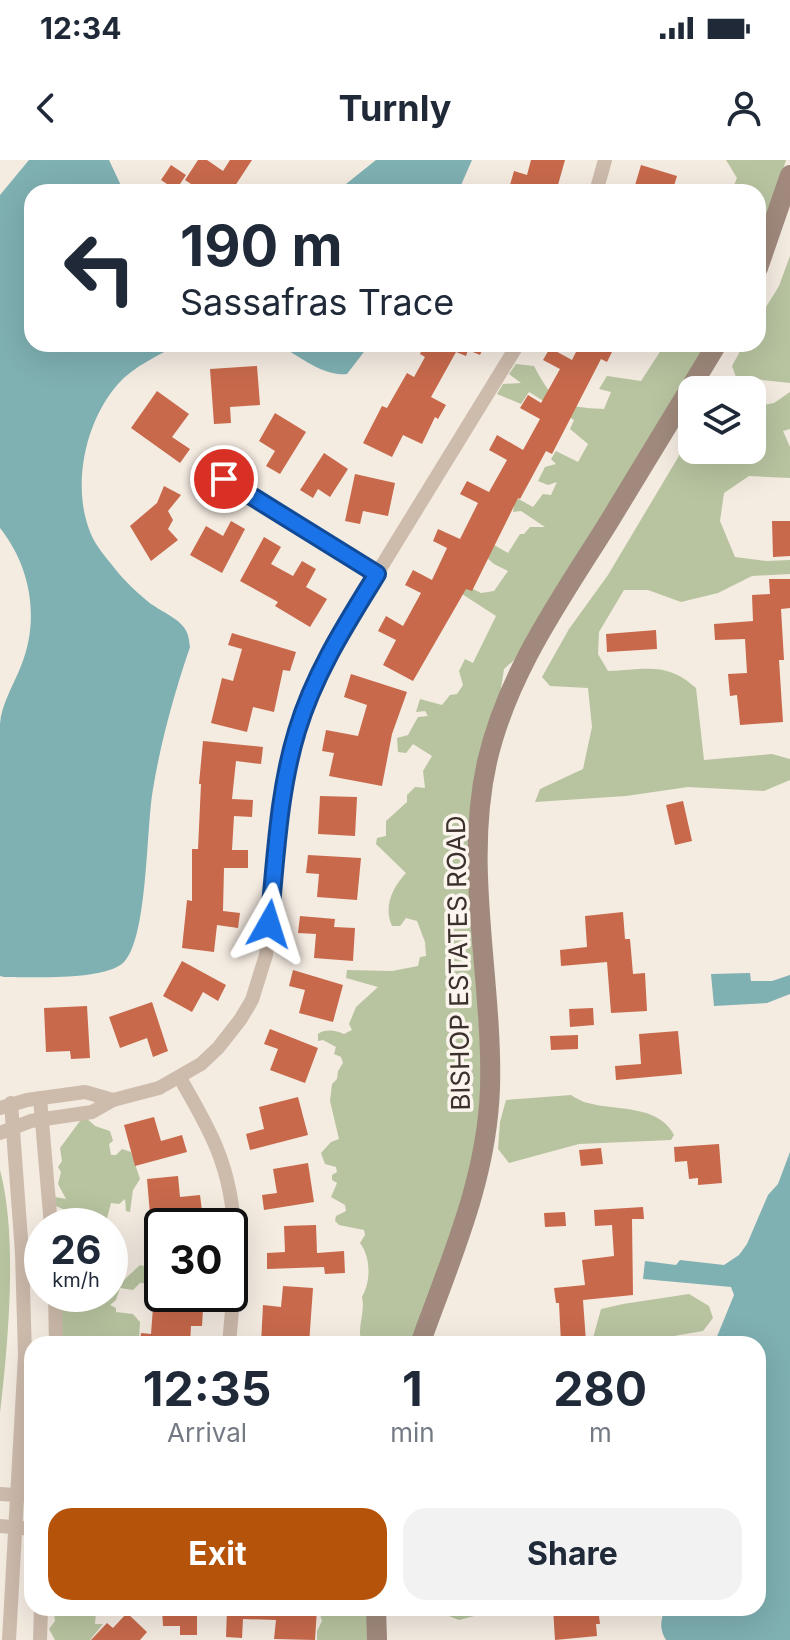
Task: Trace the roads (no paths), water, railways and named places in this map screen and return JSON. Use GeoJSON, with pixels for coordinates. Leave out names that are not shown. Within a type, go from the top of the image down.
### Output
{"type":"FeatureCollection","features":[{"type":"Feature","properties":{"kind":"street"},"geometry":{"type":"LineString","coordinates":[[598,184],[605,160]]}},
{"type":"Feature","properties":{"kind":"street"},"geometry":{"type":"LineString","coordinates":[[766,245],[790,175]]}},
{"type":"Feature","properties":{"kind":"street"},"geometry":{"type":"LineString","coordinates":[[6,1130],[37,1120],[92,1112],[113,1100],[159,1088],[180,1078],[210,1056],[234,1030],[252,1000],[266,955],[282,800],[297,731],[323,665],[513,352]]}},
{"type":"Feature","properties":{"kind":"street","name":"BISHOP ESTATES ROAD"},"geometry":{"type":"LineString","coordinates":[[423,1336],[468,1217],[486,1132],[490,1089],[489,1031],[479,862],[483,787],[492,744],[507,700],[548,618],[712,352]]}},
{"type":"Feature","properties":{"kind":"street"},"geometry":{"type":"LineString","coordinates":[[224,479],[377,574]]}},
{"type":"Feature","properties":{"kind":"street"},"geometry":{"type":"LineString","coordinates":[[180,1078],[218,1152],[233,1212],[236,1269],[230,1336]]}},
{"type":"Feature","properties":{"kind":"street"},"geometry":{"type":"LineString","coordinates":[[24,1343],[6,1106],[85,1092],[113,1100]]}},
{"type":"Feature","properties":{"kind":"street"},"geometry":{"type":"LineString","coordinates":[[34,1099],[49,1208]]}},
{"type":"Feature","properties":{"kind":"street"},"geometry":{"type":"LineString","coordinates":[[55,1312],[56,1336]]}},
{"type":"Feature","properties":{"kind":"street"},"geometry":{"type":"LineString","coordinates":[[9,1640],[8,1527],[15,1512],[24,1371]]}},
{"type":"Feature","properties":{"kind":"street"},"geometry":{"type":"LineString","coordinates":[[0,1494],[24,1496]]}},
{"type":"Feature","properties":{"kind":"street"},"geometry":{"type":"LineString","coordinates":[[40,1640],[41,1616]]}},
{"type":"Feature","properties":{"kind":"street"},"geometry":{"type":"LineString","coordinates":[[376,1616],[377,1640]]}},
{"type":"Feature","properties":{"kind":"water"},"geometry":{"type":"Polygon","coordinates":[[[29,160],[109,160],[120,184],[24,184],[24,352],[164,352],[131,372],[107,399],[90,434],[82,472],[84,511],[93,539],[137,592],[182,625],[190,647],[168,718],[156,771],[142,907],[132,949],[124,962],[114,968],[85,975],[0,976],[0,724],[5,702],[27,648],[31,612],[19,559],[0,528],[0,195],[29,160]]]}},
{"type":"Feature","properties":{"kind":"water"},"geometry":{"type":"Polygon","coordinates":[[[376,160],[472,160],[462,184],[346,184],[376,160]]]}},
{"type":"Feature","properties":{"kind":"water"},"geometry":{"type":"Polygon","coordinates":[[[290,352],[364,352],[347,374],[319,368],[290,352]]]}},
{"type":"Feature","properties":{"kind":"water"},"geometry":{"type":"Polygon","coordinates":[[[750,973],[751,981],[772,981],[790,975],[790,994],[767,1003],[714,1006],[711,974],[750,973]]]}},
{"type":"Feature","properties":{"kind":"water"},"geometry":{"type":"Polygon","coordinates":[[[790,1152],[790,1640],[666,1640],[662,1616],[766,1616],[766,1336],[717,1336],[734,1295],[731,1287],[643,1279],[645,1261],[676,1265],[680,1260],[724,1265],[739,1255],[747,1244],[768,1195],[778,1184],[790,1152]]]}}]}
